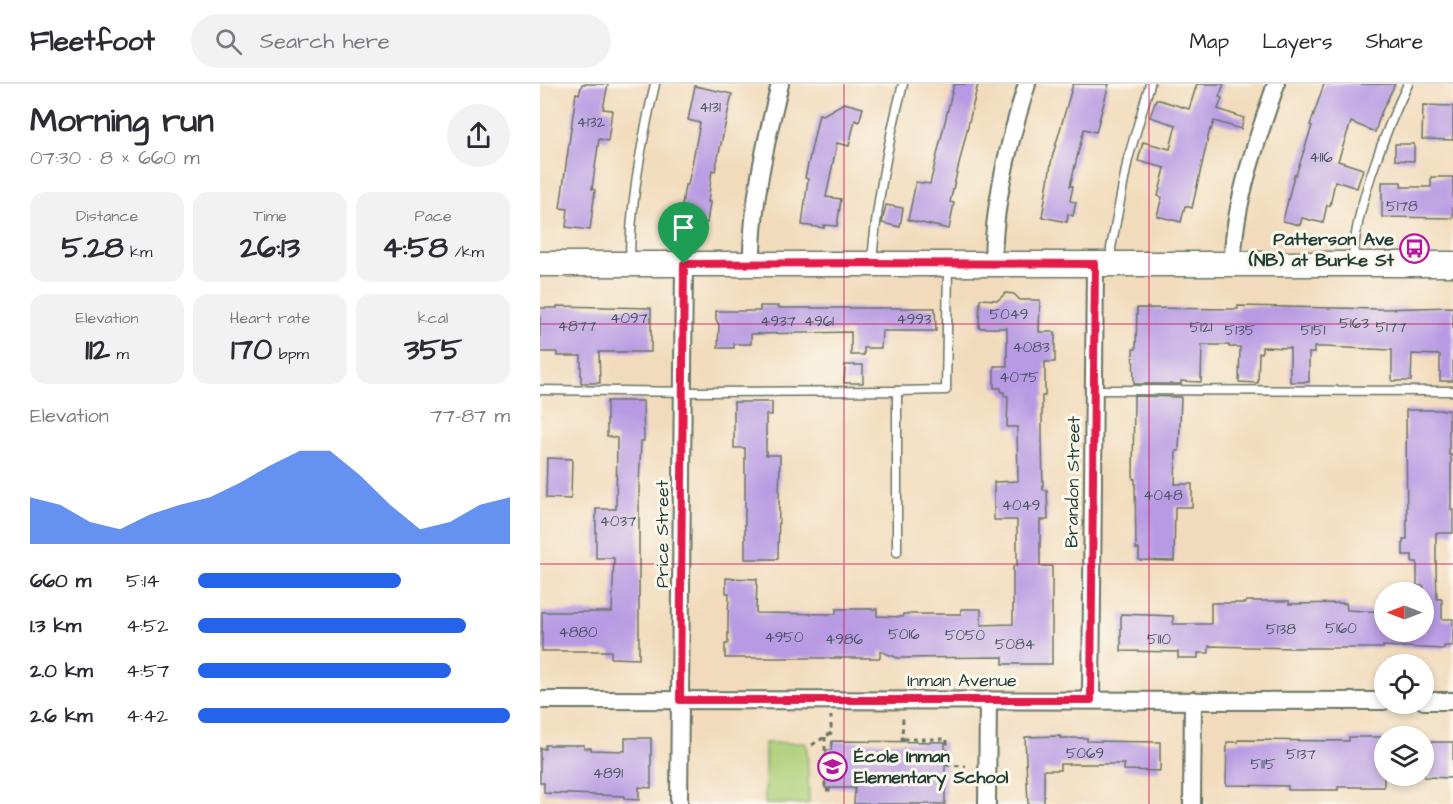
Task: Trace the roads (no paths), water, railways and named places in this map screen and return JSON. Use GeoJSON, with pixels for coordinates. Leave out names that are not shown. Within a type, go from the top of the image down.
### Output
{"type":"FeatureCollection","features":[{"type":"Feature","properties":{"kind":"street"},"geometry":{"type":"LineString","coordinates":[[752,264],[752,237],[765,152],[780,84]]}},
{"type":"Feature","properties":{"kind":"street"},"geometry":{"type":"LineString","coordinates":[[993,264],[993,238],[1001,187],[1018,110],[1027,84]]}},
{"type":"Feature","properties":{"kind":"street"},"geometry":{"type":"LineString","coordinates":[[1233,264],[1233,241],[1245,186],[1276,84]]}},
{"type":"Feature","properties":{"kind":"street"},"geometry":{"type":"LineString","coordinates":[[540,264],[1453,264]]}},
{"type":"Feature","properties":{"kind":"street","name":"Price Street"},"geometry":{"type":"LineString","coordinates":[[679,804],[684,264]]}},
{"type":"Feature","properties":{"kind":"street","name":"Brandon Street"},"geometry":{"type":"LineString","coordinates":[[1091,700],[1093,390],[1103,264]]}},
{"type":"Feature","properties":{"kind":"street","name":"Inman Avenue"},"geometry":{"type":"LineString","coordinates":[[540,700],[1374,701]]}},
{"type":"Feature","properties":{"kind":"street"},"geometry":{"type":"LineString","coordinates":[[987,804],[988,700]]}},
{"type":"Feature","properties":{"kind":"street"},"geometry":{"type":"LineString","coordinates":[[1192,804],[1193,700]]}},
{"type":"Feature","properties":{"kind":"street"},"geometry":{"type":"LineString","coordinates":[[1434,701],[1453,701]]}},
{"type":"Feature","properties":{"kind":"lane"},"geometry":{"type":"LineString","coordinates":[[630,263],[636,196],[647,118],[655,84]]}},
{"type":"Feature","properties":{"kind":"lane"},"geometry":{"type":"LineString","coordinates":[[872,263],[876,215],[892,126],[903,84]]}},
{"type":"Feature","properties":{"kind":"lane"},"geometry":{"type":"LineString","coordinates":[[1103,264],[1111,248],[1126,169],[1150,84]]}},
{"type":"Feature","properties":{"kind":"lane"},"geometry":{"type":"LineString","coordinates":[[1353,264],[1355,235],[1368,187],[1385,137],[1408,84]]}},
{"type":"Feature","properties":{"kind":"lane"},"geometry":{"type":"LineString","coordinates":[[540,390],[682,392],[946,390],[948,264]]}},
{"type":"Feature","properties":{"kind":"lane"},"geometry":{"type":"LineString","coordinates":[[1093,390],[1453,391]]}},
{"type":"Feature","properties":{"kind":"lane"},"geometry":{"type":"LineString","coordinates":[[897,391],[897,552]]}},
{"type":"Feature","properties":{"kind":"place","name":"Patterson Ave (NB) at Burke St"},"geometry":{"type":"Point","coordinates":[1415,249]}},
{"type":"Feature","properties":{"kind":"place","name":"École Inman Elementary School"},"geometry":{"type":"Point","coordinates":[833,766]}}]}
